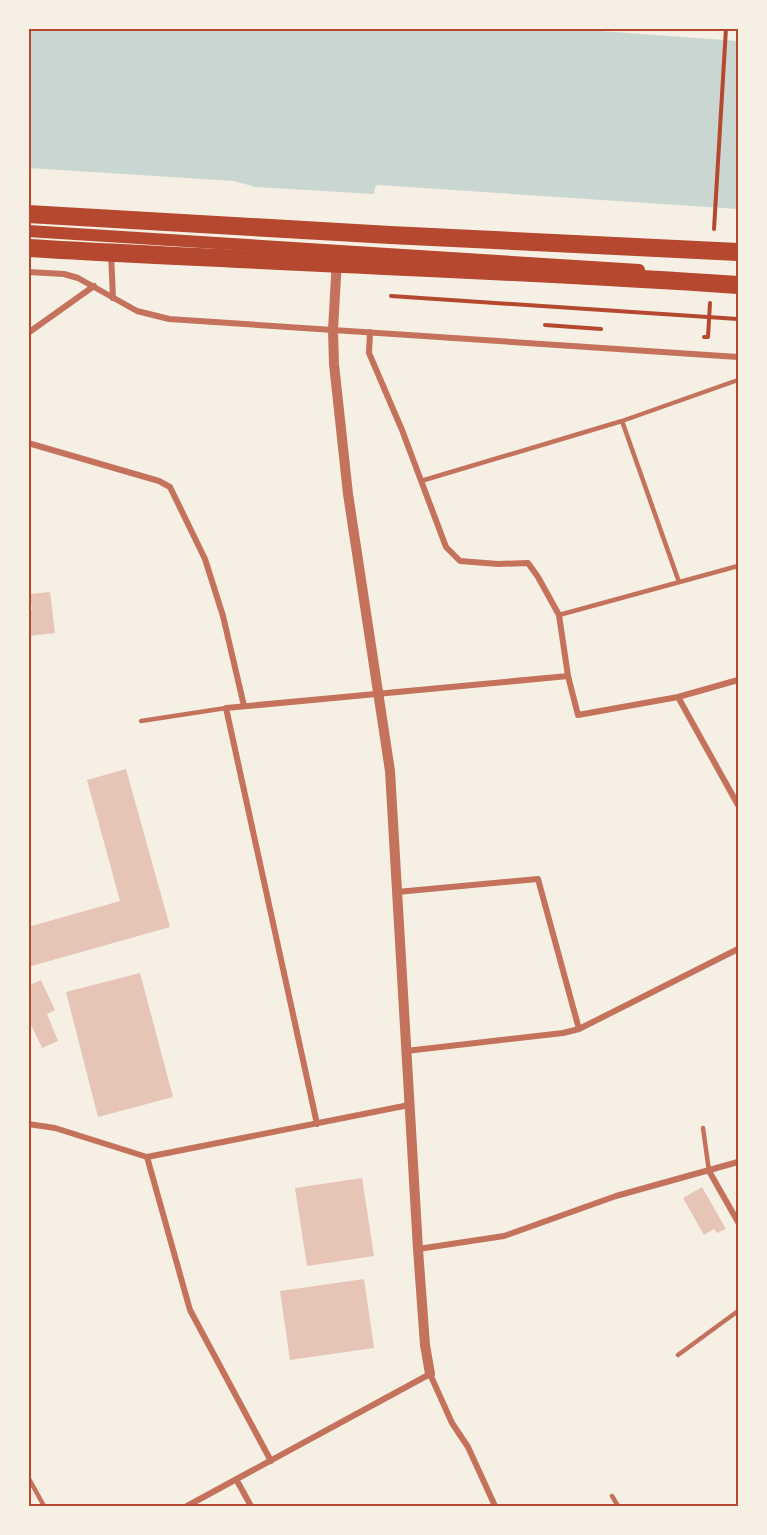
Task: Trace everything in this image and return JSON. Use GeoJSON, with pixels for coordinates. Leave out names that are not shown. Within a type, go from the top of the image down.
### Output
{"type":"FeatureCollection","features":[{"type":"Feature","properties":{"kind":"highway"},"geometry":{"type":"LineString","coordinates":[[28,214],[738,252]]}},
{"type":"Feature","properties":{"kind":"highway"},"geometry":{"type":"LineString","coordinates":[[28,248],[233,260],[610,276],[738,285]]}},
{"type":"Feature","properties":{"kind":"main road"},"geometry":{"type":"LineString","coordinates":[[28,231],[338,249],[738,277]]}},
{"type":"Feature","properties":{"kind":"street"},"geometry":{"type":"LineString","coordinates":[[111,236],[113,298]]}},
{"type":"Feature","properties":{"kind":"street"},"geometry":{"type":"LineString","coordinates":[[338,249],[333,330],[334,364],[348,494],[380,692],[390,771],[425,1345],[430,1374],[452,1423],[468,1447],[495,1506]]}},
{"type":"Feature","properties":{"kind":"street"},"geometry":{"type":"LineString","coordinates":[[28,272],[64,274],[78,278],[137,311],[169,319],[738,357]]}},
{"type":"Feature","properties":{"kind":"street"},"geometry":{"type":"LineString","coordinates":[[28,333],[94,286]]}},
{"type":"Feature","properties":{"kind":"street"},"geometry":{"type":"LineString","coordinates":[[370,332],[369,353],[402,430],[446,547],[460,561],[528,564],[559,615],[568,676],[578,715],[678,697],[738,680]]}},
{"type":"Feature","properties":{"kind":"street"},"geometry":{"type":"LineString","coordinates":[[28,443],[159,481],[170,487],[205,559],[223,616],[244,706]]}},
{"type":"Feature","properties":{"kind":"street"},"geometry":{"type":"LineString","coordinates":[[317,1124],[226,708],[568,676]]}},
{"type":"Feature","properties":{"kind":"street"},"geometry":{"type":"LineString","coordinates":[[678,697],[738,805]]}},
{"type":"Feature","properties":{"kind":"street"},"geometry":{"type":"LineString","coordinates":[[397,892],[538,879],[579,1029]]}},
{"type":"Feature","properties":{"kind":"street"},"geometry":{"type":"LineString","coordinates":[[406,1051],[563,1034],[579,1029],[738,949]]}},
{"type":"Feature","properties":{"kind":"street"},"geometry":{"type":"LineString","coordinates":[[28,1124],[56,1128],[147,1157],[409,1106]]}},
{"type":"Feature","properties":{"kind":"street"},"geometry":{"type":"LineString","coordinates":[[147,1157],[190,1310],[271,1461]]}},
{"type":"Feature","properties":{"kind":"street"},"geometry":{"type":"LineString","coordinates":[[418,1249],[504,1236],[616,1196],[709,1172],[738,1162]]}},
{"type":"Feature","properties":{"kind":"street"},"geometry":{"type":"LineString","coordinates":[[709,1172],[738,1222]]}},
{"type":"Feature","properties":{"kind":"street"},"geometry":{"type":"LineString","coordinates":[[187,1506],[430,1374]]}},
{"type":"Feature","properties":{"kind":"street"},"geometry":{"type":"LineString","coordinates":[[236,1479],[251,1506]]}},
{"type":"Feature","properties":{"kind":"lane"},"geometry":{"type":"LineString","coordinates":[[421,482],[622,421],[738,380]]}},
{"type":"Feature","properties":{"kind":"lane"},"geometry":{"type":"LineString","coordinates":[[622,421],[679,582]]}},
{"type":"Feature","properties":{"kind":"lane"},"geometry":{"type":"LineString","coordinates":[[559,615],[738,566]]}},
{"type":"Feature","properties":{"kind":"lane"},"geometry":{"type":"LineString","coordinates":[[141,721],[226,708]]}},
{"type":"Feature","properties":{"kind":"lane"},"geometry":{"type":"LineString","coordinates":[[703,1128],[709,1172]]}},
{"type":"Feature","properties":{"kind":"lane"},"geometry":{"type":"LineString","coordinates":[[678,1355],[738,1311]]}},
{"type":"Feature","properties":{"kind":"lane"},"geometry":{"type":"LineString","coordinates":[[28,1477],[44,1506]]}},
{"type":"Feature","properties":{"kind":"lane"},"geometry":{"type":"LineString","coordinates":[[612,1496],[618,1506]]}},
{"type":"Feature","properties":{"kind":"path"},"geometry":{"type":"LineString","coordinates":[[714,237],[726,28]]}},
{"type":"Feature","properties":{"kind":"path"},"geometry":{"type":"LineString","coordinates":[[708,337],[710,294]]}},
{"type":"Feature","properties":{"kind":"path"},"geometry":{"type":"LineString","coordinates":[[391,296],[738,319]]}},
{"type":"Feature","properties":{"kind":"shaded area"},"geometry":{"type":"Polygon","coordinates":[[[559,28],[738,41],[738,209],[378,185],[375,187],[374,194],[256,187],[234,181],[29,168],[28,29],[559,28]]]}},
{"type":"Feature","properties":{"kind":"building"},"geometry":{"type":"Polygon","coordinates":[[[50,592],[55,633],[28,636],[28,610],[32,610],[30,594],[50,592]]]}},
{"type":"Feature","properties":{"kind":"building"},"geometry":{"type":"Polygon","coordinates":[[[126,769],[170,927],[28,967],[28,927],[120,901],[87,780],[126,769]]]}},
{"type":"Feature","properties":{"kind":"building"},"geometry":{"type":"Polygon","coordinates":[[[140,973],[173,1097],[98,1117],[66,992],[140,973]]]}},
{"type":"Feature","properties":{"kind":"building"},"geometry":{"type":"Polygon","coordinates":[[[41,980],[55,1010],[47,1014],[58,1041],[42,1048],[28,1018],[28,986],[41,980]]]}},
{"type":"Feature","properties":{"kind":"building"},"geometry":{"type":"Polygon","coordinates":[[[362,1178],[374,1256],[307,1266],[295,1188],[362,1178]]]}},
{"type":"Feature","properties":{"kind":"building"},"geometry":{"type":"Polygon","coordinates":[[[702,1187],[726,1229],[717,1233],[714,1229],[704,1235],[683,1198],[702,1187]]]}},
{"type":"Feature","properties":{"kind":"building"},"geometry":{"type":"Polygon","coordinates":[[[364,1279],[374,1348],[290,1360],[280,1291],[364,1279]]]}}]}
